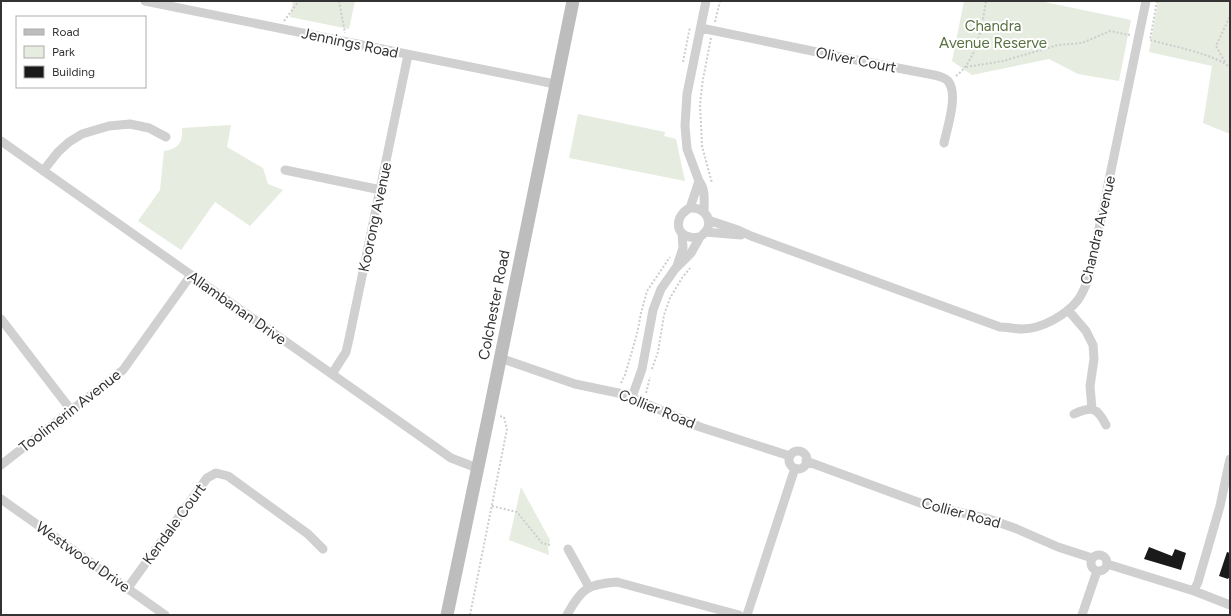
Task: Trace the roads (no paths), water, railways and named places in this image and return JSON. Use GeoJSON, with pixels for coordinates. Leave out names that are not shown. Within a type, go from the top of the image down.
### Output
{"type":"FeatureCollection","features":[{"type":"Feature","properties":{"kind":"main road","name":"Colchester Road"},"geometry":{"type":"LineString","coordinates":[[447,615],[572,1]]}},
{"type":"Feature","properties":{"kind":"street","name":"Jennings Road"},"geometry":{"type":"LineString","coordinates":[[145,1],[555,84]]}},
{"type":"Feature","properties":{"kind":"street"},"geometry":{"type":"LineString","coordinates":[[632,397],[642,369],[653,310],[661,289],[675,269],[691,253],[703,235],[708,224],[708,220],[704,212],[703,186],[699,181],[687,149],[685,126],[687,94],[706,1]]}},
{"type":"Feature","properties":{"kind":"street","name":"Chandra Avenue"},"geometry":{"type":"LineString","coordinates":[[708,220],[1000,327],[1022,329],[1052,320],[1068,310],[1078,300],[1084,291],[1092,264],[1146,1]]}},
{"type":"Feature","properties":{"kind":"street","name":"Oliver Court"},"geometry":{"type":"LineString","coordinates":[[701,28],[944,78],[951,86],[953,94],[944,143]]}},
{"type":"Feature","properties":{"kind":"street","name":"Koorong Avenue"},"geometry":{"type":"LineString","coordinates":[[332,374],[346,352],[348,346],[408,55]]}},
{"type":"Feature","properties":{"kind":"street"},"geometry":{"type":"LineString","coordinates":[[43,171],[58,152],[69,142],[82,134],[109,126],[130,124],[149,128],[166,137]]}},
{"type":"Feature","properties":{"kind":"street","name":"Allambanan Drive"},"geometry":{"type":"LineString","coordinates":[[1,141],[450,458],[477,468]]}},
{"type":"Feature","properties":{"kind":"street"},"geometry":{"type":"LineString","coordinates":[[285,170],[381,190]]}},
{"type":"Feature","properties":{"kind":"street"},"geometry":{"type":"LineString","coordinates":[[690,208],[699,181]]}},
{"type":"Feature","properties":{"kind":"street"},"geometry":{"type":"LineString","coordinates":[[675,269],[683,248],[682,233],[678,223],[679,218],[685,210],[690,208],[695,208],[704,212]]}},
{"type":"Feature","properties":{"kind":"street"},"geometry":{"type":"LineString","coordinates":[[682,233],[690,237],[703,235]]}},
{"type":"Feature","properties":{"kind":"street","name":"Chandra Avenue"},"geometry":{"type":"LineString","coordinates":[[703,235],[751,236]]}},
{"type":"Feature","properties":{"kind":"street","name":"Toolimerin Avenue"},"geometry":{"type":"LineString","coordinates":[[1,465],[123,370],[192,275]]}},
{"type":"Feature","properties":{"kind":"street"},"geometry":{"type":"LineString","coordinates":[[1068,310],[1086,331],[1093,345],[1094,359],[1090,386],[1092,409]]}},
{"type":"Feature","properties":{"kind":"street"},"geometry":{"type":"LineString","coordinates":[[1,319],[70,410]]}},
{"type":"Feature","properties":{"kind":"street","name":"Collier Road"},"geometry":{"type":"LineString","coordinates":[[500,358],[575,384],[632,397],[700,427],[790,456]]}},
{"type":"Feature","properties":{"kind":"street"},"geometry":{"type":"LineString","coordinates":[[1074,414],[1084,409],[1092,409],[1100,413],[1106,425]]}},
{"type":"Feature","properties":{"kind":"street"},"geometry":{"type":"LineString","coordinates":[[800,451],[806,457],[806,461],[801,468],[795,468],[789,462],[790,456],[792,453],[800,451]]}},
{"type":"Feature","properties":{"kind":"street"},"geometry":{"type":"LineString","coordinates":[[1194,591],[1198,582],[1229,469],[1230,459]]}},
{"type":"Feature","properties":{"kind":"street","name":"Collier Road"},"geometry":{"type":"LineString","coordinates":[[806,461],[923,504],[989,519],[1017,529],[1058,547],[1092,558]]}},
{"type":"Feature","properties":{"kind":"street"},"geometry":{"type":"LineString","coordinates":[[747,615],[795,468]]}},
{"type":"Feature","properties":{"kind":"street","name":"Kendale Court"},"geometry":{"type":"LineString","coordinates":[[127,589],[207,478],[216,473],[228,476],[308,534],[323,549]]}},
{"type":"Feature","properties":{"kind":"street","name":"Westwood Drive"},"geometry":{"type":"LineString","coordinates":[[1,499],[165,615]]}},
{"type":"Feature","properties":{"kind":"street"},"geometry":{"type":"LineString","coordinates":[[568,549],[589,587]]}},
{"type":"Feature","properties":{"kind":"street"},"geometry":{"type":"LineString","coordinates":[[1097,555],[1105,558],[1107,564],[1105,569],[1097,571],[1092,568],[1092,558],[1097,555]]}},
{"type":"Feature","properties":{"kind":"street"},"geometry":{"type":"LineString","coordinates":[[1107,564],[1194,591],[1230,605]]}},
{"type":"Feature","properties":{"kind":"street"},"geometry":{"type":"LineString","coordinates":[[1082,615],[1097,571]]}},
{"type":"Feature","properties":{"kind":"street"},"geometry":{"type":"LineString","coordinates":[[567,615],[575,600],[589,587],[602,583],[617,582],[739,615]]}},
{"type":"Feature","properties":{"kind":"park label","name":"Chandra Avenue Reserve"},"geometry":{"type":"Point","coordinates":[993,34]}}]}
